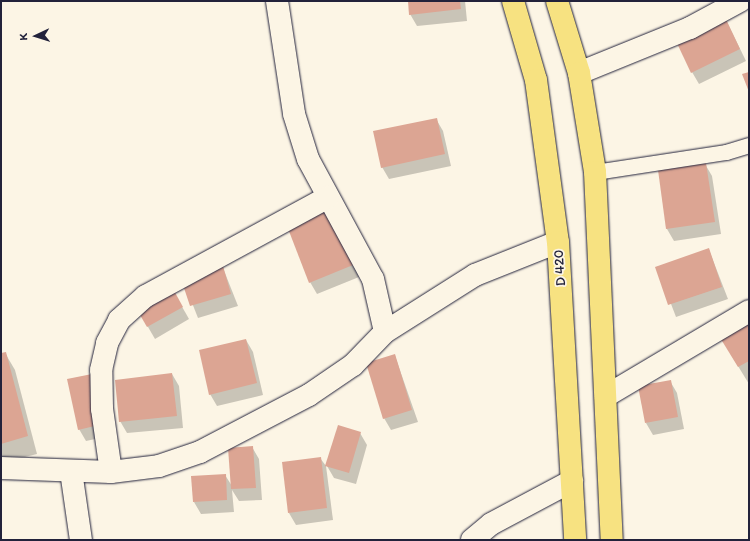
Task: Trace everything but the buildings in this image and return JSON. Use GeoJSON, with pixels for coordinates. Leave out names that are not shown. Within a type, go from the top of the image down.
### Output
{"type":"FeatureCollection","features":[{"type":"Feature","properties":{"kind":"highway","name":"D 420"},"geometry":{"type":"LineString","coordinates":[[513,1],[536,80],[558,242],[575,540]]}},
{"type":"Feature","properties":{"kind":"highway"},"geometry":{"type":"LineString","coordinates":[[557,1],[579,73],[595,172],[612,540]]}},
{"type":"Feature","properties":{"kind":"street"},"geometry":{"type":"LineString","coordinates":[[277,1],[294,114],[308,159],[373,279],[385,332]]}},
{"type":"Feature","properties":{"kind":"street"},"geometry":{"type":"LineString","coordinates":[[579,73],[690,28],[740,1]]}},
{"type":"Feature","properties":{"kind":"street"},"geometry":{"type":"LineString","coordinates":[[111,472],[101,370],[107,343],[119,320],[146,296],[328,197]]}},
{"type":"Feature","properties":{"kind":"street"},"geometry":{"type":"LineString","coordinates":[[1,468],[111,472],[159,466],[200,452],[309,395],[353,365],[385,332],[475,275],[558,242]]}},
{"type":"Feature","properties":{"kind":"street"},"geometry":{"type":"LineString","coordinates":[[606,396],[749,310]]}},
{"type":"Feature","properties":{"kind":"street"},"geometry":{"type":"LineString","coordinates":[[71,471],[81,540]]}},
{"type":"Feature","properties":{"kind":"street"},"geometry":{"type":"LineString","coordinates":[[472,540],[490,524],[572,481]]}},
{"type":"Feature","properties":{"kind":"lane"},"geometry":{"type":"LineString","coordinates":[[595,172],[726,152],[749,145]]}}]}
